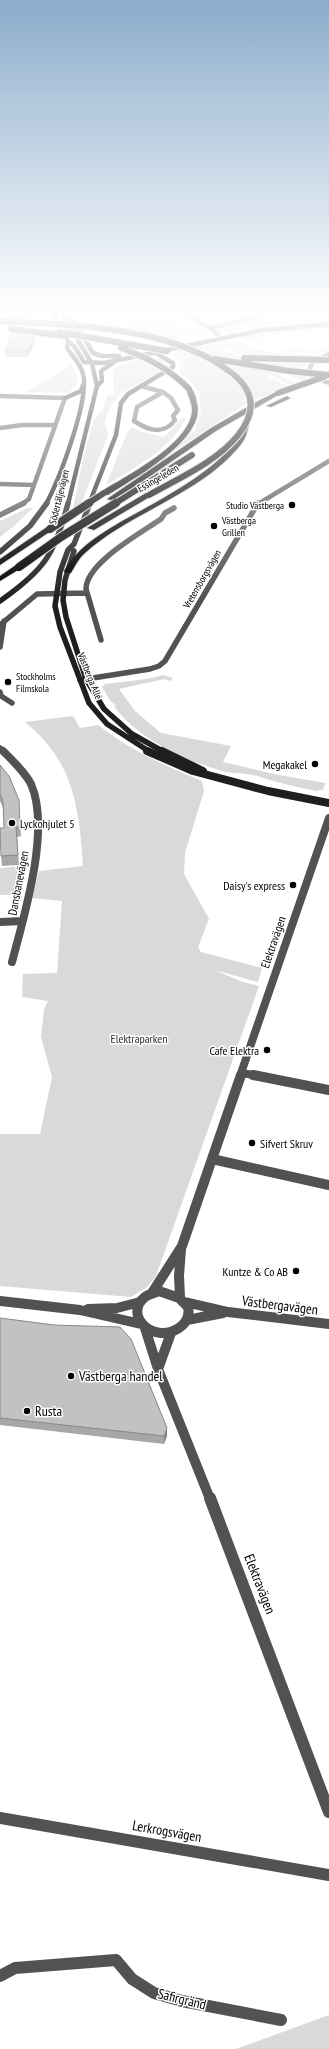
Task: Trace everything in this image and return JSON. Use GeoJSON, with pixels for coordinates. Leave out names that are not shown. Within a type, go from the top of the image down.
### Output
{"type":"FeatureCollection","features":[{"type":"Feature","properties":{"kind":"highway","name":"Essingeleden"},"geometry":{"type":"LineString","coordinates":[[0,564],[50,529],[154,461],[187,432],[195,413],[195,409]]}},
{"type":"Feature","properties":{"kind":"highway"},"geometry":{"type":"LineString","coordinates":[[0,564],[111,499],[247,409]]}},
{"type":"Feature","properties":{"kind":"highway"},"geometry":{"type":"LineString","coordinates":[[68,571],[76,558],[88,547],[165,499],[205,472],[232,450],[244,435],[250,409]]}},
{"type":"Feature","properties":{"kind":"highway"},"geometry":{"type":"LineString","coordinates":[[236,425],[264,409]]}},
{"type":"Feature","properties":{"kind":"highway","name":"Essingeleden"},"geometry":{"type":"LineString","coordinates":[[19,567],[149,495],[213,456],[234,439],[246,426]]}},
{"type":"Feature","properties":{"kind":"highway"},"geometry":{"type":"LineString","coordinates":[[0,579],[19,567],[45,547],[155,480],[195,453]]}},
{"type":"Feature","properties":{"kind":"street"},"geometry":{"type":"LineString","coordinates":[[0,515],[25,503],[34,485],[61,409]]}},
{"type":"Feature","properties":{"kind":"street","name":"Södertäljevägen"},"geometry":{"type":"LineString","coordinates":[[0,552],[28,528],[45,506],[55,489],[80,409]]}},
{"type":"Feature","properties":{"kind":"street","name":"Södertäljevägen"},"geometry":{"type":"LineString","coordinates":[[0,601],[24,584],[48,559],[62,528],[91,409]]}},
{"type":"Feature","properties":{"kind":"street","name":"Västberga Allé"},"geometry":{"type":"LineString","coordinates":[[83,680],[57,618],[55,593],[64,561],[74,544],[116,435],[120,409]]}},
{"type":"Feature","properties":{"kind":"street"},"geometry":{"type":"LineString","coordinates":[[137,409],[134,421],[145,427],[162,431],[172,425],[175,420],[174,416],[175,412],[178,410],[177,409]]}},
{"type":"Feature","properties":{"kind":"street"},"geometry":{"type":"LineString","coordinates":[[0,428],[22,425],[55,425]]}},
{"type":"Feature","properties":{"kind":"street","name":"Vretensborgsvägen"},"geometry":{"type":"LineString","coordinates":[[83,680],[150,669],[159,666],[165,661],[259,502],[329,461]]}},
{"type":"Feature","properties":{"kind":"street"},"geometry":{"type":"LineString","coordinates":[[0,484],[34,485]]}},
{"type":"Feature","properties":{"kind":"street"},"geometry":{"type":"LineString","coordinates":[[101,640],[87,592],[86,582],[107,555],[161,519],[165,513],[174,508]]}},
{"type":"Feature","properties":{"kind":"street","name":"Västberga Allé"},"geometry":{"type":"LineString","coordinates":[[74,544],[74,551],[68,571],[64,593],[66,617],[89,703],[95,712],[124,737],[167,761],[193,771],[206,773],[268,791],[329,803]]}},
{"type":"Feature","properties":{"kind":"street"},"geometry":{"type":"LineString","coordinates":[[0,647],[2,623],[33,596],[42,593],[87,592]]}},
{"type":"Feature","properties":{"kind":"street"},"geometry":{"type":"LineString","coordinates":[[0,692],[1,696],[12,702]]}},
{"type":"Feature","properties":{"kind":"street","name":"Dansbanevägen"},"geometry":{"type":"LineString","coordinates":[[0,748],[11,758],[32,786],[37,812],[35,862],[12,962]]}},
{"type":"Feature","properties":{"kind":"street","name":"Elektravägen"},"geometry":{"type":"LineString","coordinates":[[182,1300],[179,1276],[182,1246],[329,818]]}},
{"type":"Feature","properties":{"kind":"street"},"geometry":{"type":"LineString","coordinates":[[0,922],[22,921]]}},
{"type":"Feature","properties":{"kind":"street"},"geometry":{"type":"LineString","coordinates":[[242,1073],[329,1090]]}},
{"type":"Feature","properties":{"kind":"street"},"geometry":{"type":"LineString","coordinates":[[212,1159],[329,1185]]}},
{"type":"Feature","properties":{"kind":"street","name":"Elektravägen"},"geometry":{"type":"LineString","coordinates":[[152,1293],[182,1246]]}},
{"type":"Feature","properties":{"kind":"street"},"geometry":{"type":"LineString","coordinates":[[0,1301],[80,1310],[143,1326],[157,1334],[171,1332],[183,1325],[187,1320],[188,1314],[182,1300],[167,1292],[152,1293],[140,1302],[117,1308],[80,1310]]}},
{"type":"Feature","properties":{"kind":"street","name":"Västbergavägen"},"geometry":{"type":"LineString","coordinates":[[182,1300],[228,1312],[329,1324]]}},
{"type":"Feature","properties":{"kind":"street"},"geometry":{"type":"LineString","coordinates":[[140,1302],[137,1313],[143,1326]]}},
{"type":"Feature","properties":{"kind":"street","name":"Västbergavägen"},"geometry":{"type":"LineString","coordinates":[[187,1320],[228,1312]]}},
{"type":"Feature","properties":{"kind":"street","name":"Elektravägen"},"geometry":{"type":"LineString","coordinates":[[143,1326],[158,1369],[235,1561],[329,1812]]}},
{"type":"Feature","properties":{"kind":"street"},"geometry":{"type":"LineString","coordinates":[[158,1369],[171,1332]]}},
{"type":"Feature","properties":{"kind":"street","name":"Lerkrogsvägen"},"geometry":{"type":"LineString","coordinates":[[0,1818],[329,1875]]}},
{"type":"Feature","properties":{"kind":"street","name":"Safirgränd"},"geometry":{"type":"LineString","coordinates":[[0,1976],[15,1968],[116,1960],[132,1979],[154,1993],[182,2001],[281,2020]]}},
{"type":"Feature","properties":{"kind":"green space"},"geometry":{"type":"Polygon","coordinates":[[[103,409],[109,409],[105,422],[108,435],[82,502],[73,508],[84,454],[94,419],[103,409]]]}},
{"type":"Feature","properties":{"kind":"green space"},"geometry":{"type":"Polygon","coordinates":[[[201,409],[239,409],[159,461],[195,430],[201,409]]]}},
{"type":"Feature","properties":{"kind":"green space"},"geometry":{"type":"Polygon","coordinates":[[[183,417],[186,418],[179,429],[162,449],[106,485],[127,433],[132,427],[139,431],[164,437],[183,417]]]}},
{"type":"Feature","properties":{"kind":"green space"},"geometry":{"type":"Polygon","coordinates":[[[28,508],[33,508],[0,537],[0,521],[28,508]]]}},
{"type":"Feature","properties":{"kind":"green space"},"geometry":{"type":"Polygon","coordinates":[[[163,675],[173,678],[171,681],[164,679],[119,689],[135,711],[161,733],[231,746],[223,762],[279,775],[326,783],[323,788],[325,789],[316,791],[253,775],[226,772],[211,768],[164,748],[136,729],[124,718],[114,706],[116,705],[111,702],[102,687],[105,684],[147,679],[163,675]]]}},
{"type":"Feature","properties":{"kind":"green space","name":"Elektraparken"},"geometry":{"type":"Polygon","coordinates":[[[73,716],[80,728],[98,725],[148,757],[202,781],[204,791],[185,853],[184,874],[209,919],[198,947],[201,952],[262,968],[258,982],[214,970],[243,982],[259,986],[156,1276],[147,1287],[131,1297],[0,1286],[0,1134],[40,1134],[52,1077],[41,1037],[44,1010],[48,1001],[22,997],[23,974],[57,973],[62,901],[32,898],[39,871],[83,866],[79,824],[71,787],[64,770],[54,753],[41,737],[25,722],[73,716]]]}},
{"type":"Feature","properties":{"kind":"green space"},"geometry":{"type":"Polygon","coordinates":[[[26,866],[20,895],[0,895],[0,868],[26,866]]]}},
{"type":"Feature","properties":{"kind":"green space"},"geometry":{"type":"Polygon","coordinates":[[[329,2015],[329,2049],[236,2049],[329,2015]]]}},
{"type":"Feature","properties":{"kind":"building","name":"Lyckohjulet 5"},"geometry":{"type":"Polygon","coordinates":[[[0,765],[9,776],[19,800],[20,827],[16,827],[18,855],[1,856],[0,828],[4,828],[3,802],[0,794],[0,765]]]}},
{"type":"Feature","properties":{"kind":"building","name":"Västberga handel"},"geometry":{"type":"Polygon","coordinates":[[[0,1318],[54,1325],[120,1327],[131,1339],[167,1428],[164,1436],[0,1418],[0,1318]]]}},
{"type":"Feature","properties":{"kind":"place","name":"Studio Västberga"},"geometry":{"type":"Point","coordinates":[292,505]}},
{"type":"Feature","properties":{"kind":"place","name":"Västberga Grillen"},"geometry":{"type":"Point","coordinates":[214,526]}},
{"type":"Feature","properties":{"kind":"place","name":"Stockholms Filmskola"},"geometry":{"type":"Point","coordinates":[8,682]}},
{"type":"Feature","properties":{"kind":"place","name":"Megakakel"},"geometry":{"type":"Point","coordinates":[315,764]}},
{"type":"Feature","properties":{"kind":"place","name":"Lyckohjulet 5"},"geometry":{"type":"Point","coordinates":[12,823]}},
{"type":"Feature","properties":{"kind":"place","name":"Daisy's express"},"geometry":{"type":"Point","coordinates":[293,885]}},
{"type":"Feature","properties":{"kind":"place","name":"Cafe Elektra"},"geometry":{"type":"Point","coordinates":[267,1050]}},
{"type":"Feature","properties":{"kind":"place","name":"Sifvert Skruv"},"geometry":{"type":"Point","coordinates":[252,1143]}},
{"type":"Feature","properties":{"kind":"place","name":"Kuntze & Co AB"},"geometry":{"type":"Point","coordinates":[296,1271]}},
{"type":"Feature","properties":{"kind":"place","name":"Västberga handel"},"geometry":{"type":"Point","coordinates":[71,1376]}},
{"type":"Feature","properties":{"kind":"place","name":"Rusta"},"geometry":{"type":"Point","coordinates":[27,1411]}}]}
